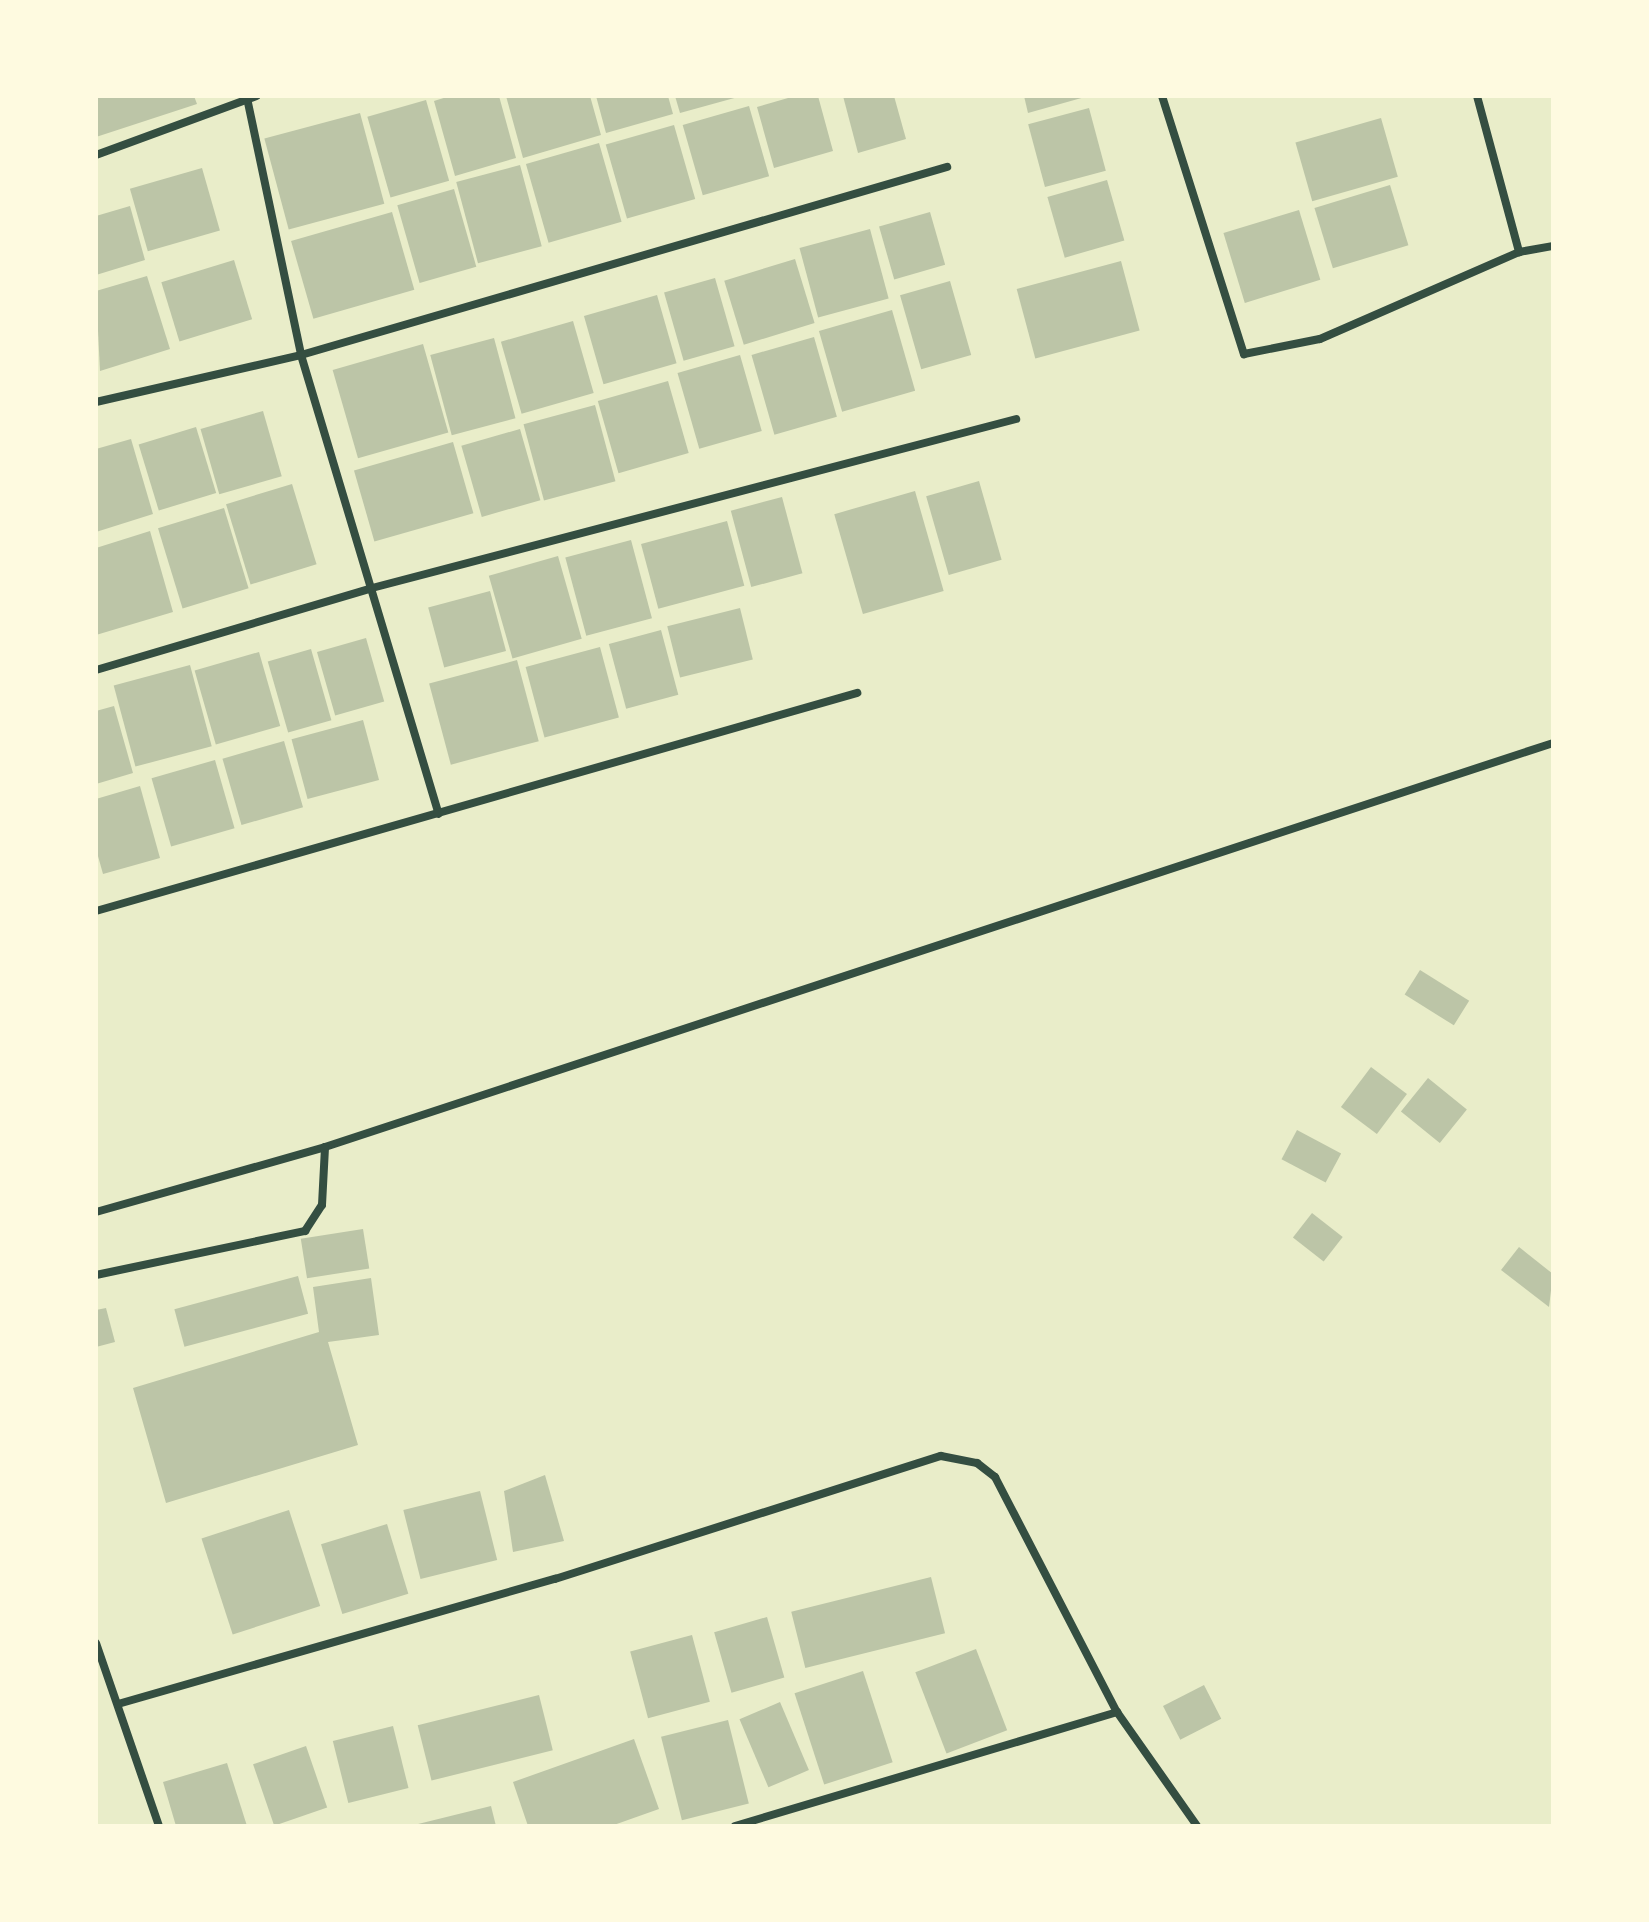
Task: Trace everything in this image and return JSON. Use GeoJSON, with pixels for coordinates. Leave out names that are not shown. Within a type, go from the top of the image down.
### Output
{"type":"FeatureCollection","features":[{"type":"Feature","properties":{"kind":"street"},"geometry":{"type":"LineString","coordinates":[[1162,96],[1244,354],[1320,339],[1519,252],[1553,246]]}},
{"type":"Feature","properties":{"kind":"street"},"geometry":{"type":"LineString","coordinates":[[1477,96],[1519,252]]}},
{"type":"Feature","properties":{"kind":"street"},"geometry":{"type":"LineString","coordinates":[[96,155],[252,97],[301,355],[439,814]]}},
{"type":"Feature","properties":{"kind":"street"},"geometry":{"type":"LineString","coordinates":[[96,402],[301,355],[947,167]]}},
{"type":"Feature","properties":{"kind":"street"},"geometry":{"type":"LineString","coordinates":[[96,670],[372,588],[1016,419]]}},
{"type":"Feature","properties":{"kind":"street"},"geometry":{"type":"LineString","coordinates":[[96,911],[857,693]]}},
{"type":"Feature","properties":{"kind":"street"},"geometry":{"type":"LineString","coordinates":[[96,1212],[325,1147],[1553,743]]}},
{"type":"Feature","properties":{"kind":"street"},"geometry":{"type":"LineString","coordinates":[[96,1275],[305,1231],[322,1205],[325,1147]]}},
{"type":"Feature","properties":{"kind":"street"},"geometry":{"type":"LineString","coordinates":[[118,1704],[555,1579],[941,1456],[977,1463],[995,1477],[1117,1712],[1197,1826]]}},
{"type":"Feature","properties":{"kind":"street"},"geometry":{"type":"LineString","coordinates":[[96,1643],[159,1826]]}},
{"type":"Feature","properties":{"kind":"street"},"geometry":{"type":"LineString","coordinates":[[735,1826],[1117,1712]]}},
{"type":"Feature","properties":{"kind":"building"},"geometry":{"type":"Polygon","coordinates":[[[96,96],[194,96],[197,104],[96,137],[96,96]]]}},
{"type":"Feature","properties":{"kind":"building"},"geometry":{"type":"Polygon","coordinates":[[[450,96],[499,96],[516,158],[455,176],[434,101],[450,96]]]}},
{"type":"Feature","properties":{"kind":"building"},"geometry":{"type":"Polygon","coordinates":[[[506,96],[590,96],[601,135],[523,158],[506,96]]]}},
{"type":"Feature","properties":{"kind":"building"},"geometry":{"type":"Polygon","coordinates":[[[596,96],[668,96],[673,114],[606,133],[596,96]]]}},
{"type":"Feature","properties":{"kind":"building"},"geometry":{"type":"Polygon","coordinates":[[[675,96],[737,96],[738,97],[680,113],[675,96]]]}},
{"type":"Feature","properties":{"kind":"building"},"geometry":{"type":"Polygon","coordinates":[[[795,96],[818,96],[833,151],[774,168],[757,107],[795,96]]]}},
{"type":"Feature","properties":{"kind":"building"},"geometry":{"type":"Polygon","coordinates":[[[843,96],[894,96],[906,139],[858,153],[843,96]]]}},
{"type":"Feature","properties":{"kind":"building"},"geometry":{"type":"Polygon","coordinates":[[[1024,96],[1085,96],[1085,97],[1028,113],[1024,96]]]}},
{"type":"Feature","properties":{"kind":"building"},"geometry":{"type":"Polygon","coordinates":[[[426,100],[449,181],[391,198],[367,117],[426,100]]]}},
{"type":"Feature","properties":{"kind":"building"},"geometry":{"type":"Polygon","coordinates":[[[749,106],[769,176],[703,195],[683,125],[749,106]]]}},
{"type":"Feature","properties":{"kind":"building"},"geometry":{"type":"Polygon","coordinates":[[[1089,108],[1106,171],[1045,187],[1028,124],[1089,108]]]}},
{"type":"Feature","properties":{"kind":"building"},"geometry":{"type":"Polygon","coordinates":[[[360,113],[384,204],[289,229],[264,139],[360,113]]]}},
{"type":"Feature","properties":{"kind":"building"},"geometry":{"type":"Polygon","coordinates":[[[1381,118],[1398,177],[1312,201],[1295,143],[1381,118]]]}},
{"type":"Feature","properties":{"kind":"building"},"geometry":{"type":"Polygon","coordinates":[[[674,125],[695,199],[627,219],[606,145],[674,125]]]}},
{"type":"Feature","properties":{"kind":"building"},"geometry":{"type":"Polygon","coordinates":[[[599,143],[622,222],[549,243],[526,164],[599,143]]]}},
{"type":"Feature","properties":{"kind":"building"},"geometry":{"type":"Polygon","coordinates":[[[520,165],[542,246],[478,263],[456,182],[520,165]]]}},
{"type":"Feature","properties":{"kind":"building"},"geometry":{"type":"Polygon","coordinates":[[[202,168],[220,230],[148,251],[130,189],[202,168]]]}},
{"type":"Feature","properties":{"kind":"building"},"geometry":{"type":"Polygon","coordinates":[[[1107,180],[1124,241],[1065,258],[1047,197],[1107,180]]]}},
{"type":"Feature","properties":{"kind":"building"},"geometry":{"type":"Polygon","coordinates":[[[1390,185],[1408,245],[1333,268],[1314,208],[1390,185]]]}},
{"type":"Feature","properties":{"kind":"building"},"geometry":{"type":"Polygon","coordinates":[[[454,189],[476,267],[420,283],[397,205],[454,189]]]}},
{"type":"Feature","properties":{"kind":"building"},"geometry":{"type":"Polygon","coordinates":[[[130,206],[145,260],[96,275],[96,216],[130,206]]]}},
{"type":"Feature","properties":{"kind":"building"},"geometry":{"type":"Polygon","coordinates":[[[1299,210],[1320,280],[1245,303],[1223,233],[1299,210]]]}},
{"type":"Feature","properties":{"kind":"building"},"geometry":{"type":"Polygon","coordinates":[[[392,212],[414,290],[313,319],[291,241],[392,212]]]}},
{"type":"Feature","properties":{"kind":"building"},"geometry":{"type":"Polygon","coordinates":[[[930,212],[945,265],[894,279],[879,227],[930,212]]]}},
{"type":"Feature","properties":{"kind":"building"},"geometry":{"type":"Polygon","coordinates":[[[870,229],[889,299],[818,317],[799,248],[870,229]]]}},
{"type":"Feature","properties":{"kind":"building"},"geometry":{"type":"Polygon","coordinates":[[[795,259],[815,323],[744,345],[724,281],[795,259]]]}},
{"type":"Feature","properties":{"kind":"building"},"geometry":{"type":"Polygon","coordinates":[[[234,260],[252,319],[179,342],[161,282],[234,260]]]}},
{"type":"Feature","properties":{"kind":"building"},"geometry":{"type":"Polygon","coordinates":[[[1121,261],[1140,331],[1035,358],[1017,289],[1121,261]]]}},
{"type":"Feature","properties":{"kind":"building"},"geometry":{"type":"Polygon","coordinates":[[[147,276],[170,349],[100,371],[96,291],[147,276]]]}},
{"type":"Feature","properties":{"kind":"building"},"geometry":{"type":"Polygon","coordinates":[[[715,278],[735,346],[684,361],[664,293],[715,278]]]}},
{"type":"Feature","properties":{"kind":"building"},"geometry":{"type":"Polygon","coordinates":[[[950,281],[971,355],[921,369],[900,295],[950,281]]]}},
{"type":"Feature","properties":{"kind":"building"},"geometry":{"type":"Polygon","coordinates":[[[657,295],[677,363],[604,384],[584,316],[657,295]]]}},
{"type":"Feature","properties":{"kind":"building"},"geometry":{"type":"Polygon","coordinates":[[[892,310],[915,391],[842,412],[819,331],[892,310]]]}},
{"type":"Feature","properties":{"kind":"building"},"geometry":{"type":"Polygon","coordinates":[[[573,321],[594,393],[522,414],[501,342],[573,321]]]}},
{"type":"Feature","properties":{"kind":"building"},"geometry":{"type":"Polygon","coordinates":[[[814,337],[837,417],[774,435],[752,355],[814,337]]]}},
{"type":"Feature","properties":{"kind":"building"},"geometry":{"type":"Polygon","coordinates":[[[494,338],[515,418],[452,435],[430,355],[494,338]]]}},
{"type":"Feature","properties":{"kind":"building"},"geometry":{"type":"Polygon","coordinates":[[[423,344],[448,432],[358,458],[333,370],[423,344]]]}},
{"type":"Feature","properties":{"kind":"building"},"geometry":{"type":"Polygon","coordinates":[[[740,355],[762,431],[699,449],[678,373],[740,355]]]}},
{"type":"Feature","properties":{"kind":"building"},"geometry":{"type":"Polygon","coordinates":[[[668,381],[689,453],[619,473],[598,401],[668,381]]]}},
{"type":"Feature","properties":{"kind":"building"},"geometry":{"type":"Polygon","coordinates":[[[595,405],[615,481],[544,500],[524,424],[595,405]]]}},
{"type":"Feature","properties":{"kind":"building"},"geometry":{"type":"Polygon","coordinates":[[[263,411],[282,476],[219,494],[201,429],[263,411]]]}},
{"type":"Feature","properties":{"kind":"building"},"geometry":{"type":"Polygon","coordinates":[[[196,427],[216,493],[159,511],[139,445],[196,427]]]}},
{"type":"Feature","properties":{"kind":"building"},"geometry":{"type":"Polygon","coordinates":[[[520,429],[540,500],[482,517],[461,446],[520,429]]]}},
{"type":"Feature","properties":{"kind":"building"},"geometry":{"type":"Polygon","coordinates":[[[131,439],[153,514],[96,532],[96,449],[131,439]]]}},
{"type":"Feature","properties":{"kind":"building"},"geometry":{"type":"Polygon","coordinates":[[[453,442],[473,513],[374,542],[354,470],[453,442]]]}},
{"type":"Feature","properties":{"kind":"building"},"geometry":{"type":"Polygon","coordinates":[[[979,481],[1002,560],[949,575],[926,496],[979,481]]]}},
{"type":"Feature","properties":{"kind":"building"},"geometry":{"type":"Polygon","coordinates":[[[292,484],[317,564],[251,585],[226,504],[292,484]]]}},
{"type":"Feature","properties":{"kind":"building"},"geometry":{"type":"Polygon","coordinates":[[[915,491],[944,591],[863,614],[834,514],[915,491]]]}},
{"type":"Feature","properties":{"kind":"building"},"geometry":{"type":"Polygon","coordinates":[[[782,497],[802,573],[751,587],[731,511],[782,497]]]}},
{"type":"Feature","properties":{"kind":"building"},"geometry":{"type":"Polygon","coordinates":[[[224,508],[249,588],[183,609],[158,528],[224,508]]]}},
{"type":"Feature","properties":{"kind":"building"},"geometry":{"type":"Polygon","coordinates":[[[727,521],[744,586],[658,609],[641,544],[727,521]]]}},
{"type":"Feature","properties":{"kind":"building"},"geometry":{"type":"Polygon","coordinates":[[[150,531],[173,612],[96,635],[96,548],[150,531]]]}},
{"type":"Feature","properties":{"kind":"building"},"geometry":{"type":"Polygon","coordinates":[[[631,540],[652,618],[586,636],[565,558],[631,540]]]}},
{"type":"Feature","properties":{"kind":"building"},"geometry":{"type":"Polygon","coordinates":[[[558,556],[582,639],[512,659],[489,576],[558,556]]]}},
{"type":"Feature","properties":{"kind":"building"},"geometry":{"type":"Polygon","coordinates":[[[490,591],[506,651],[444,667],[428,608],[490,591]]]}},
{"type":"Feature","properties":{"kind":"building"},"geometry":{"type":"Polygon","coordinates":[[[740,608],[753,659],[680,678],[667,626],[740,608]]]}},
{"type":"Feature","properties":{"kind":"building"},"geometry":{"type":"Polygon","coordinates":[[[661,630],[678,695],[626,709],[609,644],[661,630]]]}},
{"type":"Feature","properties":{"kind":"building"},"geometry":{"type":"Polygon","coordinates":[[[366,638],[384,701],[335,716],[317,652],[366,638]]]}},
{"type":"Feature","properties":{"kind":"building"},"geometry":{"type":"Polygon","coordinates":[[[600,647],[619,718],[545,737],[526,667],[600,647]]]}},
{"type":"Feature","properties":{"kind":"building"},"geometry":{"type":"Polygon","coordinates":[[[311,649],[331,720],[288,733],[268,661],[311,649]]]}},
{"type":"Feature","properties":{"kind":"building"},"geometry":{"type":"Polygon","coordinates":[[[259,652],[280,726],[216,744],[195,670],[259,652]]]}},
{"type":"Feature","properties":{"kind":"building"},"geometry":{"type":"Polygon","coordinates":[[[517,660],[539,741],[451,765],[429,684],[517,660]]]}},
{"type":"Feature","properties":{"kind":"building"},"geometry":{"type":"Polygon","coordinates":[[[190,665],[212,746],[135,767],[114,685],[190,665]]]}},
{"type":"Feature","properties":{"kind":"building"},"geometry":{"type":"Polygon","coordinates":[[[114,706],[133,773],[96,784],[96,711],[114,706]]]}},
{"type":"Feature","properties":{"kind":"building"},"geometry":{"type":"Polygon","coordinates":[[[363,720],[379,780],[308,799],[292,739],[363,720]]]}},
{"type":"Feature","properties":{"kind":"building"},"geometry":{"type":"Polygon","coordinates":[[[284,741],[303,807],[241,825],[222,759],[284,741]]]}},
{"type":"Feature","properties":{"kind":"building"},"geometry":{"type":"Polygon","coordinates":[[[215,760],[235,828],[171,846],[152,778],[215,760]]]}},
{"type":"Feature","properties":{"kind":"building"},"geometry":{"type":"Polygon","coordinates":[[[140,786],[160,858],[103,874],[96,849],[96,799],[140,786]]]}},
{"type":"Feature","properties":{"kind":"building"},"geometry":{"type":"Polygon","coordinates":[[[1420,970],[1469,1001],[1454,1025],[1405,995],[1420,970]]]}},
{"type":"Feature","properties":{"kind":"building"},"geometry":{"type":"Polygon","coordinates":[[[1371,1067],[1407,1094],[1377,1134],[1341,1107],[1371,1067]]]}},
{"type":"Feature","properties":{"kind":"building"},"geometry":{"type":"Polygon","coordinates":[[[1428,1078],[1467,1109],[1440,1143],[1401,1111],[1428,1078]]]}},
{"type":"Feature","properties":{"kind":"building"},"geometry":{"type":"Polygon","coordinates":[[[1297,1130],[1341,1153],[1326,1183],[1282,1159],[1297,1130]]]}},
{"type":"Feature","properties":{"kind":"building"},"geometry":{"type":"Polygon","coordinates":[[[1312,1213],[1343,1237],[1324,1261],[1293,1237],[1312,1213]]]}},
{"type":"Feature","properties":{"kind":"building"},"geometry":{"type":"Polygon","coordinates":[[[363,1229],[369,1269],[307,1278],[301,1239],[363,1229]]]}},
{"type":"Feature","properties":{"kind":"building"},"geometry":{"type":"Polygon","coordinates":[[[1519,1247],[1553,1274],[1549,1307],[1501,1270],[1519,1247]]]}},
{"type":"Feature","properties":{"kind":"building"},"geometry":{"type":"Polygon","coordinates":[[[298,1276],[308,1314],[184,1347],[174,1309],[298,1276]]]}},
{"type":"Feature","properties":{"kind":"building"},"geometry":{"type":"Polygon","coordinates":[[[371,1278],[379,1335],[328,1342],[358,1445],[166,1503],[133,1388],[319,1332],[313,1287],[371,1278]]]}},
{"type":"Feature","properties":{"kind":"building"},"geometry":{"type":"Polygon","coordinates":[[[106,1308],[115,1342],[96,1347],[96,1310],[106,1308]]]}},
{"type":"Feature","properties":{"kind":"building"},"geometry":{"type":"Polygon","coordinates":[[[545,1475],[564,1541],[513,1552],[504,1491],[545,1475]]]}},
{"type":"Feature","properties":{"kind":"building"},"geometry":{"type":"Polygon","coordinates":[[[480,1491],[497,1560],[421,1579],[403,1510],[480,1491]]]}},
{"type":"Feature","properties":{"kind":"building"},"geometry":{"type":"Polygon","coordinates":[[[289,1510],[320,1606],[233,1634],[202,1538],[289,1510]]]}},
{"type":"Feature","properties":{"kind":"building"},"geometry":{"type":"Polygon","coordinates":[[[387,1524],[408,1594],[342,1614],[321,1544],[387,1524]]]}},
{"type":"Feature","properties":{"kind":"building"},"geometry":{"type":"Polygon","coordinates":[[[931,1577],[945,1633],[805,1668],[791,1612],[931,1577]]]}},
{"type":"Feature","properties":{"kind":"building"},"geometry":{"type":"Polygon","coordinates":[[[767,1617],[784,1678],[731,1693],[714,1632],[767,1617]]]}},
{"type":"Feature","properties":{"kind":"building"},"geometry":{"type":"Polygon","coordinates":[[[692,1635],[710,1702],[648,1718],[630,1652],[692,1635]]]}},
{"type":"Feature","properties":{"kind":"building"},"geometry":{"type":"Polygon","coordinates":[[[976,1649],[1007,1730],[946,1754],[915,1672],[976,1649]]]}},
{"type":"Feature","properties":{"kind":"building"},"geometry":{"type":"Polygon","coordinates":[[[863,1671],[893,1762],[824,1785],[795,1693],[863,1671]]]}},
{"type":"Feature","properties":{"kind":"building"},"geometry":{"type":"Polygon","coordinates":[[[1204,1685],[1221,1719],[1180,1740],[1163,1706],[1204,1685]]]}},
{"type":"Feature","properties":{"kind":"building"},"geometry":{"type":"Polygon","coordinates":[[[539,1695],[553,1750],[432,1781],[418,1725],[539,1695]]]}},
{"type":"Feature","properties":{"kind":"building"},"geometry":{"type":"Polygon","coordinates":[[[780,1702],[809,1770],[768,1787],[739,1719],[780,1702]]]}},
{"type":"Feature","properties":{"kind":"building"},"geometry":{"type":"Polygon","coordinates":[[[728,1720],[749,1803],[682,1820],[661,1737],[728,1720]]]}},
{"type":"Feature","properties":{"kind":"building"},"geometry":{"type":"Polygon","coordinates":[[[393,1726],[408,1788],[348,1803],[333,1741],[393,1726]]]}},
{"type":"Feature","properties":{"kind":"building"},"geometry":{"type":"Polygon","coordinates":[[[634,1739],[659,1809],[611,1826],[528,1826],[513,1782],[634,1739]]]}},
{"type":"Feature","properties":{"kind":"building"},"geometry":{"type":"Polygon","coordinates":[[[306,1746],[327,1807],[274,1826],[253,1764],[306,1746]]]}},
{"type":"Feature","properties":{"kind":"building"},"geometry":{"type":"Polygon","coordinates":[[[227,1763],[247,1826],[176,1826],[163,1782],[227,1763]]]}},
{"type":"Feature","properties":{"kind":"building"},"geometry":{"type":"Polygon","coordinates":[[[491,1806],[496,1826],[414,1826],[414,1825],[491,1806]]]}}]}
